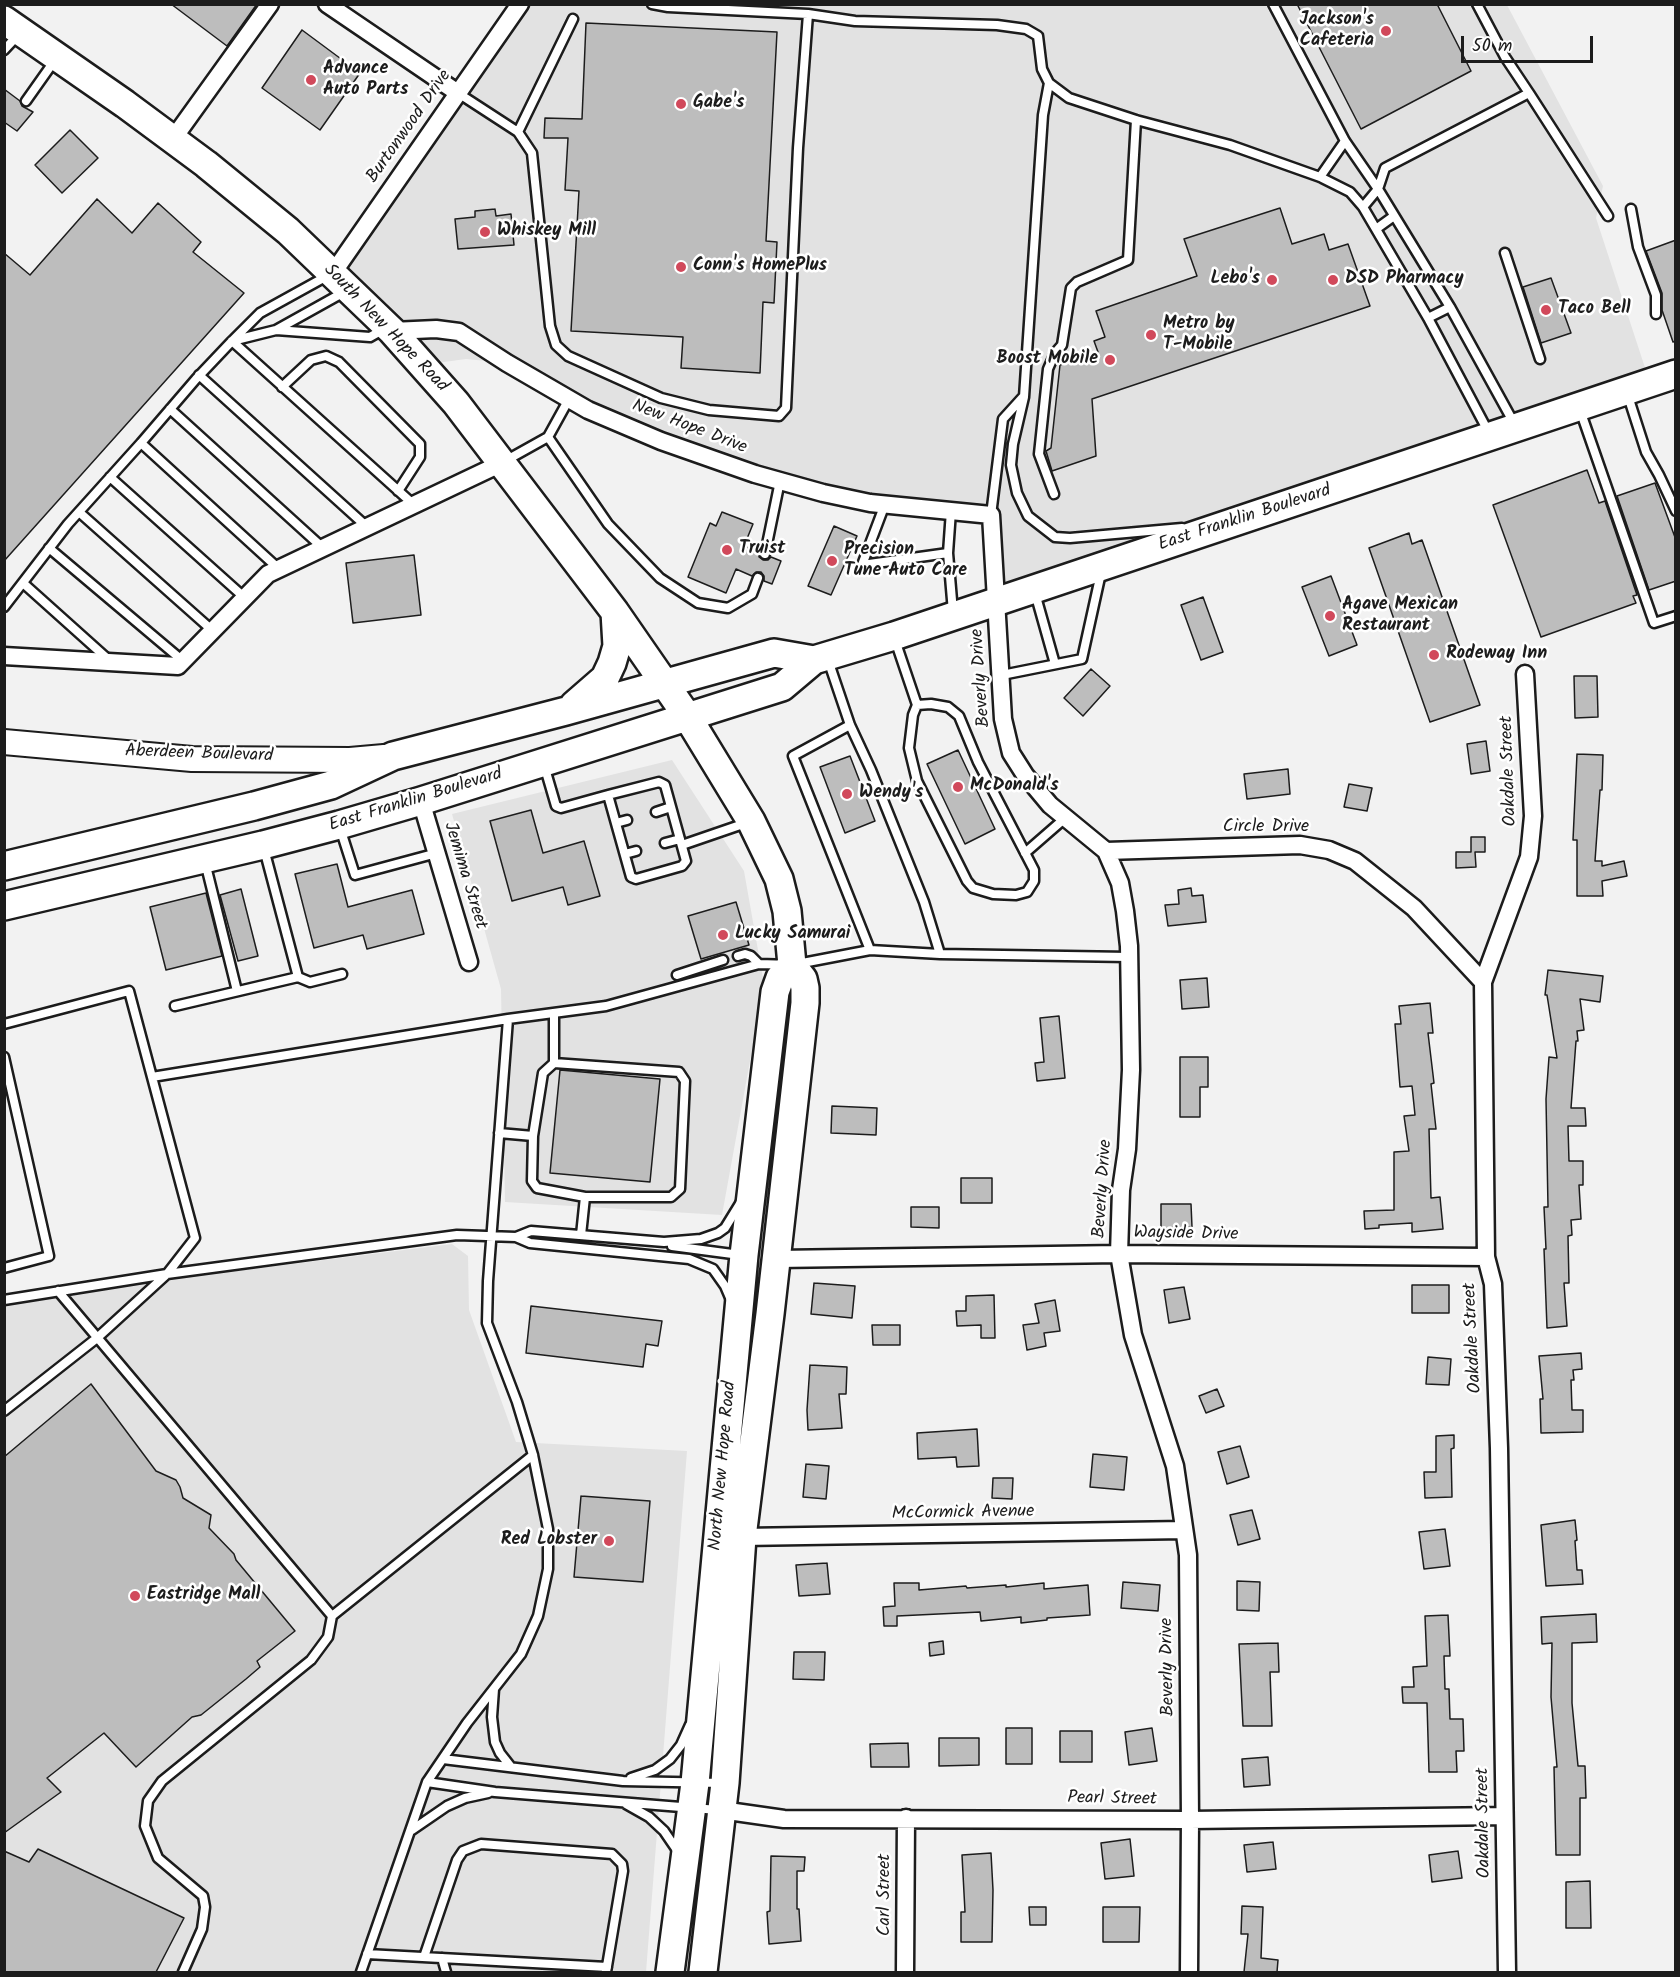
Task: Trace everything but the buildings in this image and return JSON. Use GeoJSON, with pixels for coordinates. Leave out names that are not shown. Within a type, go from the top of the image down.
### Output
{"type":"FeatureCollection","features":[{"type":"Feature","properties":{"kind":"main road","name":"South New Hope Road"},"geometry":{"type":"LineString","coordinates":[[10,34],[57,57],[173,140],[288,231],[390,329],[456,403],[615,612],[687,716]]}},
{"type":"Feature","properties":{"kind":"main road","name":"East Franklin Boulevard"},"geometry":{"type":"LineString","coordinates":[[4,906],[339,825],[782,687],[821,658],[894,636],[1676,374]]}},
{"type":"Feature","properties":{"kind":"main road"},"geometry":{"type":"LineString","coordinates":[[566,711],[605,678],[617,646],[615,612]]}},
{"type":"Feature","properties":{"kind":"main road","name":"East Franklin Boulevard"},"geometry":{"type":"LineString","coordinates":[[4,866],[254,806],[331,785],[393,756],[774,653],[821,658]]}},
{"type":"Feature","properties":{"kind":"main road","name":"North New Hope Road"},"geometry":{"type":"LineString","coordinates":[[687,716],[751,821],[778,879],[787,911],[792,965],[806,988],[777,1259],[742,1537],[725,1784],[704,1972]]}},
{"type":"Feature","properties":{"kind":"main road","name":"Aberdeen Boulevard"},"geometry":{"type":"LineString","coordinates":[[4,742],[192,759],[350,760],[393,756]]}},
{"type":"Feature","properties":{"kind":"main road","name":"North New Hope Road"},"geometry":{"type":"LineString","coordinates":[[670,1972],[693,1795],[751,1196],[777,985],[783,973],[792,965]]}},
{"type":"Feature","properties":{"kind":"main road"},"geometry":{"type":"LineString","coordinates":[[744,1255],[755,1271],[759,1299],[770,1314]]}},
{"type":"Feature","properties":{"kind":"street"},"geometry":{"type":"LineString","coordinates":[[173,140],[270,4]]}},
{"type":"Feature","properties":{"kind":"street"},"geometry":{"type":"LineString","coordinates":[[327,4],[458,93]]}},
{"type":"Feature","properties":{"kind":"street","name":"Burtonwood Drive"},"geometry":{"type":"LineString","coordinates":[[341,281],[458,93],[520,4]]}},
{"type":"Feature","properties":{"kind":"street","name":"New Hope Drive"},"geometry":{"type":"LineString","coordinates":[[390,329],[436,329],[459,332],[588,410],[661,441],[780,481],[823,493],[885,504],[991,515]]}},
{"type":"Feature","properties":{"kind":"street"},"geometry":{"type":"LineString","coordinates":[[4,656],[178,666],[268,574],[502,463]]}},
{"type":"Feature","properties":{"kind":"street","name":"Beverly Drive"},"geometry":{"type":"LineString","coordinates":[[991,515],[1004,719],[1011,753],[1025,775],[1064,819],[1106,851],[1120,883],[1125,911],[1129,957],[1131,1071],[1127,1149],[1120,1190],[1119,1254],[1133,1335],[1175,1466],[1188,1555],[1189,1972]]}},
{"type":"Feature","properties":{"kind":"street","name":"Oakdale Street"},"geometry":{"type":"LineString","coordinates":[[1507,1972],[1499,1448],[1492,1284],[1486,1257],[1483,982],[1529,857],[1533,816],[1525,674]]}},
{"type":"Feature","properties":{"kind":"street","name":"Jemima Street"},"geometry":{"type":"LineString","coordinates":[[421,801],[469,962]]}},
{"type":"Feature","properties":{"kind":"street","name":"Circle Drive"},"geometry":{"type":"LineString","coordinates":[[1106,851],[1300,845],[1329,850],[1355,861],[1414,908],[1483,982]]}},
{"type":"Feature","properties":{"kind":"street","name":"Wayside Drive"},"geometry":{"type":"LineString","coordinates":[[777,1259],[1119,1254],[1486,1257]]}},
{"type":"Feature","properties":{"kind":"street","name":"McCormick Avenue"},"geometry":{"type":"LineString","coordinates":[[742,1537],[1184,1530]]}},
{"type":"Feature","properties":{"kind":"street","name":"Pearl Street"},"geometry":{"type":"LineString","coordinates":[[721,1810],[784,1819],[1190,1820],[1503,1816]]}},
{"type":"Feature","properties":{"kind":"street","name":"Carl Street"},"geometry":{"type":"LineString","coordinates":[[905,1972],[906,1818]]}},
{"type":"Feature","properties":{"kind":"lane"},"geometry":{"type":"LineString","coordinates":[[652,4],[669,7],[807,14],[855,21],[997,25],[1026,29],[1038,36],[1042,69],[1049,83],[1069,98],[1136,120],[1230,145],[1320,177],[1350,192],[1363,207],[1428,318],[1491,436]]}},
{"type":"Feature","properties":{"kind":"lane"},"geometry":{"type":"LineString","coordinates":[[1273,4],[1345,141],[1378,189],[1450,307],[1516,428]]}},
{"type":"Feature","properties":{"kind":"lane"},"geometry":{"type":"LineString","coordinates":[[1477,4],[1505,57],[1608,216]]}},
{"type":"Feature","properties":{"kind":"lane"},"geometry":{"type":"LineString","coordinates":[[458,93],[518,132],[532,153],[550,326],[556,345],[568,356],[661,398],[709,410],[779,416],[786,408],[798,148],[807,14]]}},
{"type":"Feature","properties":{"kind":"lane"},"geometry":{"type":"LineString","coordinates":[[518,132],[573,19]]}},
{"type":"Feature","properties":{"kind":"lane"},"geometry":{"type":"LineString","coordinates":[[26,101],[57,57]]}},
{"type":"Feature","properties":{"kind":"lane"},"geometry":{"type":"LineString","coordinates":[[1049,83],[1043,115],[1023,397],[1011,465],[1017,493],[1028,516],[1055,537],[1070,538],[1231,523]]}},
{"type":"Feature","properties":{"kind":"lane"},"geometry":{"type":"LineString","coordinates":[[1363,207],[1378,189],[1385,168],[1529,93]]}},
{"type":"Feature","properties":{"kind":"lane"},"geometry":{"type":"LineString","coordinates":[[1054,495],[1039,454],[1048,369],[1055,353],[1062,345],[1071,288],[1077,282],[1128,260],[1136,120]]}},
{"type":"Feature","properties":{"kind":"lane"},"geometry":{"type":"LineString","coordinates":[[1320,177],[1345,141]]}},
{"type":"Feature","properties":{"kind":"lane"},"geometry":{"type":"LineString","coordinates":[[1631,209],[1638,247],[1656,295],[1656,315]]}},
{"type":"Feature","properties":{"kind":"lane"},"geometry":{"type":"LineString","coordinates":[[1376,229],[1394,216]]}},
{"type":"Feature","properties":{"kind":"lane"},"geometry":{"type":"LineString","coordinates":[[1505,253],[1540,359]]}},
{"type":"Feature","properties":{"kind":"lane"},"geometry":{"type":"LineString","coordinates":[[276,330],[341,281]]}},
{"type":"Feature","properties":{"kind":"lane"},"geometry":{"type":"LineString","coordinates":[[4,607],[79,512],[199,375],[260,313],[341,281]]}},
{"type":"Feature","properties":{"kind":"lane"},"geometry":{"type":"LineString","coordinates":[[1428,318],[1450,307]]}},
{"type":"Feature","properties":{"kind":"lane"},"geometry":{"type":"LineString","coordinates":[[232,341],[276,330],[370,338],[390,329]]}},
{"type":"Feature","properties":{"kind":"lane"},"geometry":{"type":"LineString","coordinates":[[232,341],[413,504]]}},
{"type":"Feature","properties":{"kind":"lane"},"geometry":{"type":"LineString","coordinates":[[282,387],[311,360],[326,356],[339,362],[420,444],[420,457],[398,491]]}},
{"type":"Feature","properties":{"kind":"lane"},"geometry":{"type":"LineString","coordinates":[[199,375],[366,526]]}},
{"type":"Feature","properties":{"kind":"lane"},"geometry":{"type":"LineString","coordinates":[[1627,391],[1646,452],[1676,511]]}},
{"type":"Feature","properties":{"kind":"lane"},"geometry":{"type":"LineString","coordinates":[[991,515],[1003,419],[1023,397]]}},
{"type":"Feature","properties":{"kind":"lane"},"geometry":{"type":"LineString","coordinates":[[502,463],[548,437],[569,399]]}},
{"type":"Feature","properties":{"kind":"lane"},"geometry":{"type":"LineString","coordinates":[[1579,407],[1654,623],[1676,616]]}},
{"type":"Feature","properties":{"kind":"lane"},"geometry":{"type":"LineString","coordinates":[[170,409],[323,548]]}},
{"type":"Feature","properties":{"kind":"lane"},"geometry":{"type":"LineString","coordinates":[[548,437],[608,524],[660,578],[698,603],[728,608],[752,594],[758,579]]}},
{"type":"Feature","properties":{"kind":"lane"},"geometry":{"type":"LineString","coordinates":[[141,443],[279,569]]}},
{"type":"Feature","properties":{"kind":"lane"},"geometry":{"type":"LineString","coordinates":[[110,477],[245,598]]}},
{"type":"Feature","properties":{"kind":"lane"},"geometry":{"type":"LineString","coordinates":[[765,554],[780,481]]}},
{"type":"Feature","properties":{"kind":"lane"},"geometry":{"type":"LineString","coordinates":[[885,504],[862,565],[948,553]]}},
{"type":"Feature","properties":{"kind":"lane"},"geometry":{"type":"LineString","coordinates":[[951,511],[948,553],[954,616]]}},
{"type":"Feature","properties":{"kind":"lane"},"geometry":{"type":"LineString","coordinates":[[79,512],[213,632]]}},
{"type":"Feature","properties":{"kind":"lane"},"geometry":{"type":"LineString","coordinates":[[49,548],[183,661]]}},
{"type":"Feature","properties":{"kind":"lane"},"geometry":{"type":"LineString","coordinates":[[1002,675],[1082,659],[1102,566]]}},
{"type":"Feature","properties":{"kind":"lane"},"geometry":{"type":"LineString","coordinates":[[22,583],[110,661]]}},
{"type":"Feature","properties":{"kind":"lane"},"geometry":{"type":"LineString","coordinates":[[1034,589],[1055,664]]}},
{"type":"Feature","properties":{"kind":"lane"},"geometry":{"type":"LineString","coordinates":[[894,636],[917,705],[913,715],[909,748],[917,781],[967,881],[973,888],[993,894],[1016,895],[1027,891],[1034,880],[1034,870],[978,762],[959,716],[948,707],[931,704],[917,705]]}},
{"type":"Feature","properties":{"kind":"lane"},"geometry":{"type":"LineString","coordinates":[[821,658],[924,902],[940,954]]}},
{"type":"Feature","properties":{"kind":"lane"},"geometry":{"type":"LineString","coordinates":[[850,725],[793,756],[870,950]]}},
{"type":"Feature","properties":{"kind":"lane"},"geometry":{"type":"LineString","coordinates":[[543,762],[556,806],[561,808],[608,795],[659,782],[665,785],[686,861],[682,867],[636,879],[631,877],[608,795]]}},
{"type":"Feature","properties":{"kind":"lane"},"geometry":{"type":"LineString","coordinates":[[656,812],[671,807]]}},
{"type":"Feature","properties":{"kind":"lane"},"geometry":{"type":"LineString","coordinates":[[1026,853],[1064,819]]}},
{"type":"Feature","properties":{"kind":"lane"},"geometry":{"type":"LineString","coordinates":[[616,823],[627,820]]}},
{"type":"Feature","properties":{"kind":"lane"},"geometry":{"type":"LineString","coordinates":[[665,843],[681,842],[751,821]]}},
{"type":"Feature","properties":{"kind":"lane"},"geometry":{"type":"LineString","coordinates":[[339,825],[355,875],[437,853]]}},
{"type":"Feature","properties":{"kind":"lane"},"geometry":{"type":"LineString","coordinates":[[263,845],[298,977]]}},
{"type":"Feature","properties":{"kind":"lane"},"geometry":{"type":"LineString","coordinates":[[625,854],[636,851]]}},
{"type":"Feature","properties":{"kind":"lane"},"geometry":{"type":"LineString","coordinates":[[204,858],[237,992]]}},
{"type":"Feature","properties":{"kind":"lane"},"geometry":{"type":"LineString","coordinates":[[152,1077],[508,1018],[606,1006],[759,964],[792,965],[870,950],[940,954],[1129,957]]}},
{"type":"Feature","properties":{"kind":"lane"},"geometry":{"type":"LineString","coordinates":[[738,956],[745,954],[751,956],[759,964]]}},
{"type":"Feature","properties":{"kind":"lane"},"geometry":{"type":"LineString","coordinates":[[677,975],[723,960]]}},
{"type":"Feature","properties":{"kind":"lane"},"geometry":{"type":"LineString","coordinates":[[175,1006],[298,977],[310,982],[342,974]]}},
{"type":"Feature","properties":{"kind":"lane"},"geometry":{"type":"LineString","coordinates":[[4,1024],[129,991],[195,1238],[167,1274],[97,1338],[4,1411]]}},
{"type":"Feature","properties":{"kind":"lane"},"geometry":{"type":"LineString","coordinates":[[554,1012],[554,1063]]}},
{"type":"Feature","properties":{"kind":"lane"},"geometry":{"type":"LineString","coordinates":[[361,1972],[427,1782],[521,1654],[538,1616],[548,1569],[548,1529],[533,1455],[517,1402],[487,1323],[491,1237],[508,1018]]}},
{"type":"Feature","properties":{"kind":"lane"},"geometry":{"type":"LineString","coordinates":[[4,1057],[49,1256],[4,1268]]}},
{"type":"Feature","properties":{"kind":"lane"},"geometry":{"type":"LineString","coordinates":[[554,1063],[679,1072],[685,1081],[680,1189],[671,1197],[585,1197],[537,1188],[532,1181],[533,1136],[543,1073],[554,1063]]}},
{"type":"Feature","properties":{"kind":"lane"},"geometry":{"type":"LineString","coordinates":[[499,1133],[533,1136]]}},
{"type":"Feature","properties":{"kind":"lane"},"geometry":{"type":"LineString","coordinates":[[5,1297],[457,1235],[516,1237],[531,1231],[664,1242],[701,1239],[718,1233],[730,1222],[738,1204],[751,1196]]}},
{"type":"Feature","properties":{"kind":"lane"},"geometry":{"type":"LineString","coordinates":[[581,1235],[585,1197]]}},
{"type":"Feature","properties":{"kind":"lane"},"geometry":{"type":"LineString","coordinates":[[516,1237],[530,1243],[673,1257],[703,1264],[713,1269],[718,1276],[739,1317]]}},
{"type":"Feature","properties":{"kind":"lane"},"geometry":{"type":"LineString","coordinates":[[664,1242],[670,1246],[744,1255]]}},
{"type":"Feature","properties":{"kind":"lane"},"geometry":{"type":"LineString","coordinates":[[58,1291],[332,1616]]}},
{"type":"Feature","properties":{"kind":"lane"},"geometry":{"type":"LineString","coordinates":[[183,1972],[202,1929],[205,1907],[203,1896],[158,1858],[145,1826],[148,1801],[162,1781],[311,1660],[328,1637],[332,1616],[533,1455]]}},
{"type":"Feature","properties":{"kind":"lane"},"geometry":{"type":"LineString","coordinates":[[494,1689],[492,1719],[495,1742],[511,1767]]}},
{"type":"Feature","properties":{"kind":"lane"},"geometry":{"type":"LineString","coordinates":[[623,1781],[655,1770],[670,1759],[681,1745],[702,1697]]}},
{"type":"Feature","properties":{"kind":"lane"},"geometry":{"type":"LineString","coordinates":[[443,1759],[623,1781],[693,1795],[721,1810]]}},
{"type":"Feature","properties":{"kind":"lane"},"geometry":{"type":"LineString","coordinates":[[427,1782],[495,1792],[620,1801],[693,1795],[725,1784]]}},
{"type":"Feature","properties":{"kind":"lane"},"geometry":{"type":"LineString","coordinates":[[411,1830],[447,1806],[465,1798],[495,1792]]}},
{"type":"Feature","properties":{"kind":"lane"},"geometry":{"type":"LineString","coordinates":[[620,1801],[637,1809],[657,1824],[670,1839],[684,1863]]}},
{"type":"Feature","properties":{"kind":"lane"},"geometry":{"type":"LineString","coordinates":[[367,1954],[607,1970],[622,1864],[612,1854],[480,1844],[463,1851],[457,1860],[424,1957]]}},
{"type":"Feature","properties":{"kind":"lane"},"geometry":{"type":"LineString","coordinates":[[442,1958],[446,1972]]}},
{"type":"Feature","properties":{"kind":"shaded area"},"geometry":{"type":"Polygon","coordinates":[[[520,5],[1507,5],[1603,186],[1596,218],[1650,383],[996,602],[991,515],[870,503],[661,441],[507,363],[466,359],[422,365],[333,273],[520,5]]]}},
{"type":"Feature","properties":{"kind":"shaded area"},"geometry":{"type":"Polygon","coordinates":[[[672,760],[744,871],[764,984],[722,1215],[505,1202],[501,989],[452,814],[672,760]]]}},
{"type":"Feature","properties":{"kind":"shaded area"},"geometry":{"type":"Polygon","coordinates":[[[452,1244],[468,1256],[469,1310],[516,1442],[687,1451],[646,1972],[5,1972],[4,1300],[452,1244]]]}},
{"type":"Feature","properties":{"kind":"place","name":"Jackson's Cafeteria"},"geometry":{"type":"Point","coordinates":[1386,31]}},
{"type":"Feature","properties":{"kind":"place","name":"Advance Auto Parts"},"geometry":{"type":"Point","coordinates":[311,80]}},
{"type":"Feature","properties":{"kind":"place","name":"Gabe's"},"geometry":{"type":"Point","coordinates":[681,104]}},
{"type":"Feature","properties":{"kind":"place","name":"Whiskey Mill"},"geometry":{"type":"Point","coordinates":[485,232]}},
{"type":"Feature","properties":{"kind":"place","name":"Conn's HomePlus"},"geometry":{"type":"Point","coordinates":[681,267]}},
{"type":"Feature","properties":{"kind":"place","name":"Lebo's"},"geometry":{"type":"Point","coordinates":[1272,280]}},
{"type":"Feature","properties":{"kind":"place","name":"DSD Pharmacy"},"geometry":{"type":"Point","coordinates":[1333,280]}},
{"type":"Feature","properties":{"kind":"place","name":"Taco Bell"},"geometry":{"type":"Point","coordinates":[1546,310]}},
{"type":"Feature","properties":{"kind":"place","name":"Metro by T-Mobile"},"geometry":{"type":"Point","coordinates":[1151,335]}},
{"type":"Feature","properties":{"kind":"place","name":"Boost Mobile"},"geometry":{"type":"Point","coordinates":[1110,360]}},
{"type":"Feature","properties":{"kind":"place","name":"Truist"},"geometry":{"type":"Point","coordinates":[727,550]}},
{"type":"Feature","properties":{"kind":"place","name":"Precision Tune Auto Care"},"geometry":{"type":"Point","coordinates":[832,561]}},
{"type":"Feature","properties":{"kind":"place","name":"Agave Mexican Restaurant"},"geometry":{"type":"Point","coordinates":[1330,616]}},
{"type":"Feature","properties":{"kind":"place","name":"Rodeway Inn"},"geometry":{"type":"Point","coordinates":[1434,655]}},
{"type":"Feature","properties":{"kind":"place","name":"McDonald's"},"geometry":{"type":"Point","coordinates":[958,787]}},
{"type":"Feature","properties":{"kind":"place","name":"Wendy's"},"geometry":{"type":"Point","coordinates":[847,794]}},
{"type":"Feature","properties":{"kind":"place","name":"Lucky Samurai"},"geometry":{"type":"Point","coordinates":[723,935]}},
{"type":"Feature","properties":{"kind":"place","name":"Red Lobster"},"geometry":{"type":"Point","coordinates":[609,1541]}},
{"type":"Feature","properties":{"kind":"place","name":"Eastridge Mall"},"geometry":{"type":"Point","coordinates":[135,1596]}}]}
